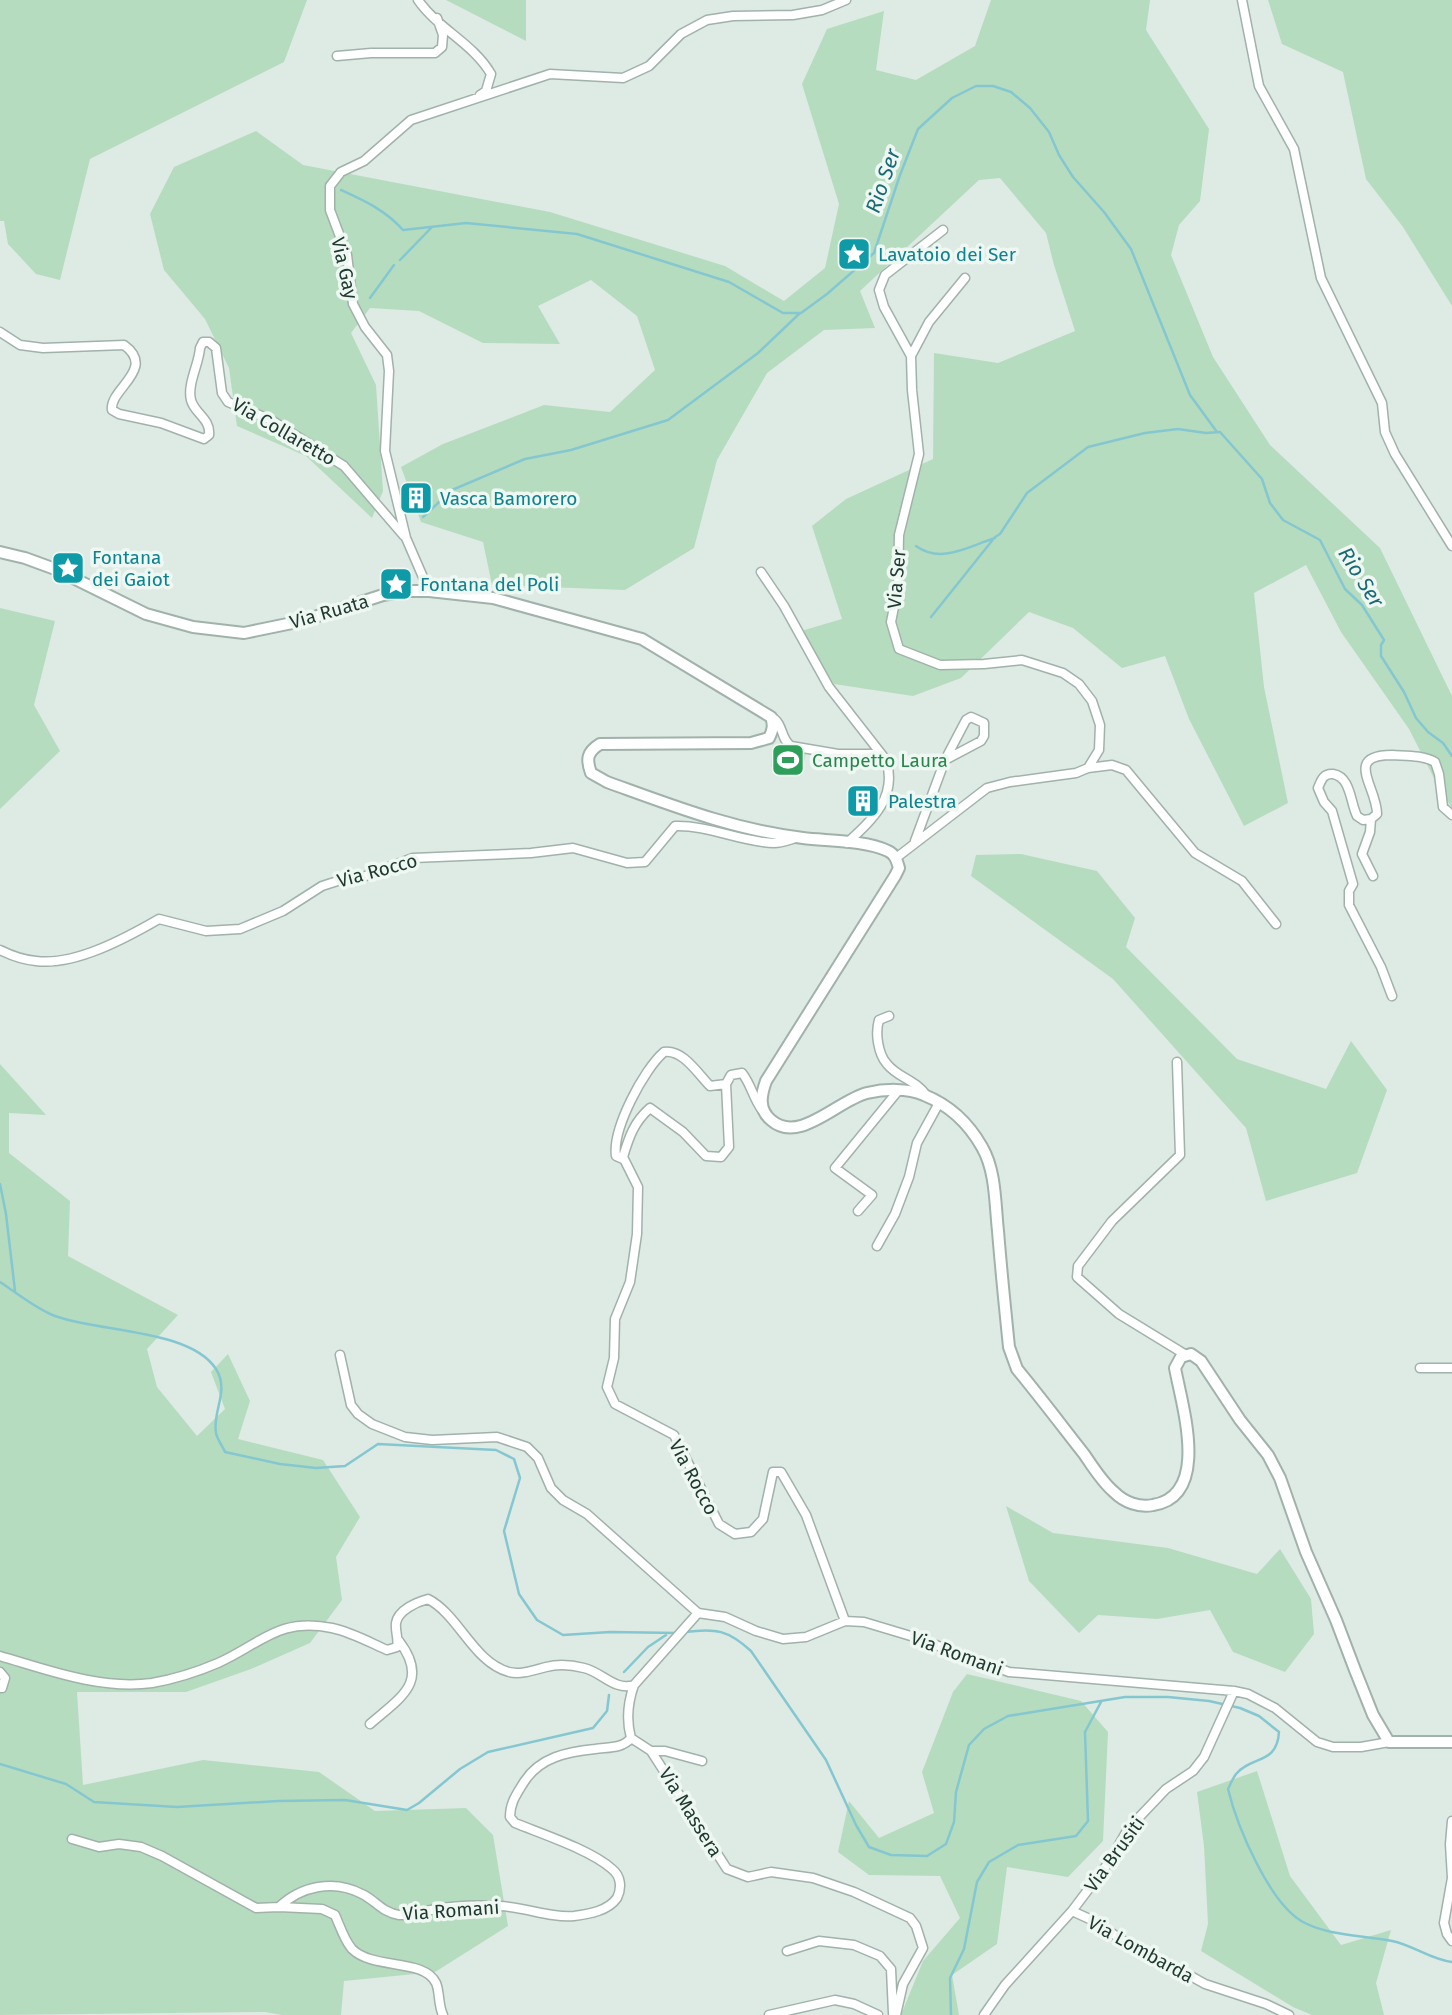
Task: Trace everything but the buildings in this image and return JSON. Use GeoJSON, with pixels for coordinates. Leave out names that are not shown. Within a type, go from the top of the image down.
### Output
{"type":"FeatureCollection","features":[{"type":"Feature","properties":{"kind":"street"},"geometry":{"type":"LineString","coordinates":[[418,0],[474,50],[491,74],[486,90],[476,98]]}},
{"type":"Feature","properties":{"kind":"street","name":"Via Gay"},"geometry":{"type":"LineString","coordinates":[[429,591],[406,538],[385,451],[389,371],[387,355],[365,327],[353,304],[346,256],[330,210],[330,186],[341,172],[364,161],[411,120],[550,74],[622,78],[649,66],[681,34],[707,20],[733,16],[793,15],[822,9],[846,0]]}},
{"type":"Feature","properties":{"kind":"street"},"geometry":{"type":"LineString","coordinates":[[1242,0],[1259,86],[1294,149],[1321,278],[1382,403],[1385,432],[1395,454],[1452,546]]}},
{"type":"Feature","properties":{"kind":"street"},"geometry":{"type":"LineString","coordinates":[[337,57],[371,53],[435,53],[442,47],[443,35],[437,18]]}},
{"type":"Feature","properties":{"kind":"street","name":"Via Ser"},"geometry":{"type":"LineString","coordinates":[[943,230],[885,275],[879,290],[884,307],[911,356],[919,454],[899,535],[898,587],[891,622],[899,649],[940,665],[1022,660],[1063,673],[1079,684],[1092,701],[1100,725],[1099,750],[1088,768]]}},
{"type":"Feature","properties":{"kind":"street"},"geometry":{"type":"LineString","coordinates":[[911,356],[929,322],[965,278]]}},
{"type":"Feature","properties":{"kind":"street","name":"Via Collaretto"},"geometry":{"type":"LineString","coordinates":[[0,332],[20,345],[124,345],[129,348],[135,369],[130,381],[112,400],[112,410],[161,423],[204,439],[209,435],[209,426],[191,402],[191,390],[200,348],[203,342],[209,342],[216,348],[222,393],[228,402],[271,420],[344,466],[406,538]]}},
{"type":"Feature","properties":{"kind":"street","name":"Via Ruata"},"geometry":{"type":"LineString","coordinates":[[0,552],[55,569],[146,614],[192,627],[244,633],[302,621],[383,595],[407,591],[493,598],[642,639],[771,716]]}},
{"type":"Feature","properties":{"kind":"street"},"geometry":{"type":"LineString","coordinates":[[761,572],[784,606],[829,687],[886,760],[890,783],[887,796],[869,822],[847,843]]}},
{"type":"Feature","properties":{"kind":"street"},"geometry":{"type":"LineString","coordinates":[[771,716],[779,723],[786,743],[792,746],[830,753],[876,754],[886,760]]}},
{"type":"Feature","properties":{"kind":"street","name":"Via Rocco"},"geometry":{"type":"LineString","coordinates":[[771,716],[774,724],[771,733],[769,738],[762,741],[600,744],[591,749],[587,757],[588,765],[591,773],[607,782],[752,830],[890,851],[896,858]]}},
{"type":"Feature","properties":{"kind":"street"},"geometry":{"type":"LineString","coordinates":[[914,844],[945,760],[966,720],[971,717],[978,718],[984,723],[984,736],[981,741],[945,760]]}},
{"type":"Feature","properties":{"kind":"street"},"geometry":{"type":"LineString","coordinates":[[1392,996],[1381,967],[1349,905],[1349,891],[1353,884],[1332,811],[1324,802],[1318,788],[1326,774],[1336,774],[1346,782],[1357,816],[1363,820],[1371,819],[1377,814],[1377,806],[1365,773],[1366,765],[1377,755],[1412,756],[1435,762],[1440,774],[1443,807],[1452,815]]}},
{"type":"Feature","properties":{"kind":"street"},"geometry":{"type":"LineString","coordinates":[[1276,924],[1242,881],[1195,853],[1126,770],[1112,765],[1088,768],[1076,773],[987,788],[896,858],[899,868],[895,876],[766,1081],[762,1093],[762,1107],[768,1118],[788,1128],[801,1126],[857,1096],[882,1090],[916,1092],[955,1112],[983,1149],[992,1178],[1009,1347],[1017,1369],[1114,1493],[1139,1506],[1165,1503],[1183,1485],[1189,1472],[1189,1447],[1175,1368],[1181,1357],[1191,1354],[1201,1361],[1240,1420],[1268,1455],[1280,1478],[1306,1552],[1336,1619],[1354,1670],[1389,1742],[1452,1742]]}},
{"type":"Feature","properties":{"kind":"street"},"geometry":{"type":"LineString","coordinates":[[1371,819],[1370,832],[1362,854],[1374,876]]}},
{"type":"Feature","properties":{"kind":"street","name":"Via Rocco"},"geometry":{"type":"LineString","coordinates":[[0,950],[36,961],[61,960],[109,945],[159,919],[206,931],[240,929],[283,911],[322,886],[348,878],[363,877],[413,858],[531,853],[573,848],[627,863],[645,862],[675,826],[692,825],[776,843],[799,838]]}},
{"type":"Feature","properties":{"kind":"street"},"geometry":{"type":"LineString","coordinates":[[890,1016],[878,1020],[881,1053],[886,1063],[919,1085],[927,1096]]}},
{"type":"Feature","properties":{"kind":"street","name":"Via Rocco"},"geometry":{"type":"LineString","coordinates":[[768,1118],[753,1098],[748,1081],[742,1073],[731,1075],[726,1084],[710,1086],[680,1055],[671,1051],[664,1052],[632,1099],[615,1146],[616,1156],[623,1159],[638,1187],[637,1234],[630,1282],[615,1320],[614,1358],[607,1387],[615,1404],[674,1435],[719,1524],[735,1534],[751,1532],[763,1519],[773,1472],[781,1472],[806,1515],[845,1621]]}},
{"type":"Feature","properties":{"kind":"street"},"geometry":{"type":"LineString","coordinates":[[1177,1062],[1180,1155],[1112,1222],[1078,1266],[1077,1277],[1119,1314],[1186,1355]]}},
{"type":"Feature","properties":{"kind":"street"},"geometry":{"type":"LineString","coordinates":[[623,1159],[630,1134],[639,1118],[650,1108],[682,1132],[706,1156],[721,1157],[729,1147],[726,1084]]}},
{"type":"Feature","properties":{"kind":"street"},"geometry":{"type":"LineString","coordinates":[[858,1211],[872,1195],[835,1168],[898,1091]]}},
{"type":"Feature","properties":{"kind":"street"},"geometry":{"type":"LineString","coordinates":[[877,1246],[895,1214],[909,1177],[917,1143],[939,1103]]}},
{"type":"Feature","properties":{"kind":"street"},"geometry":{"type":"LineString","coordinates":[[340,1355],[351,1405],[365,1419],[388,1432],[405,1437],[432,1440],[497,1437],[527,1447],[538,1458],[551,1488],[563,1500],[587,1514],[698,1613],[725,1617],[783,1639],[806,1637],[845,1621]]}},
{"type":"Feature","properties":{"kind":"street"},"geometry":{"type":"LineString","coordinates":[[1420,1368],[1452,1368]]}},
{"type":"Feature","properties":{"kind":"street"},"geometry":{"type":"LineString","coordinates":[[370,1724],[403,1695],[412,1678],[413,1663],[399,1641],[396,1623],[401,1614],[409,1608],[428,1599],[439,1607],[485,1657],[504,1670],[521,1673],[571,1666],[593,1670],[622,1687],[634,1685]]}},
{"type":"Feature","properties":{"kind":"street"},"geometry":{"type":"LineString","coordinates":[[698,1613],[634,1685],[628,1709],[628,1728],[631,1738],[651,1751],[665,1751],[702,1762]]}},
{"type":"Feature","properties":{"kind":"street","name":"Via Romani"},"geometry":{"type":"LineString","coordinates":[[845,1621],[864,1622],[914,1637],[1009,1672],[1248,1694],[1275,1708],[1317,1742],[1333,1747],[1361,1747],[1389,1742]]}},
{"type":"Feature","properties":{"kind":"street"},"geometry":{"type":"LineString","coordinates":[[0,1656],[75,1678],[116,1683],[149,1683],[183,1676],[219,1662],[281,1629],[307,1626],[332,1628],[387,1650],[397,1647],[399,1641]]}},
{"type":"Feature","properties":{"kind":"street"},"geometry":{"type":"LineString","coordinates":[[0,1672],[5,1678],[0,1688]]}},
{"type":"Feature","properties":{"kind":"street","name":"Via Brusiti"},"geometry":{"type":"LineString","coordinates":[[984,2015],[1005,1985],[1072,1911],[1109,1862],[1128,1829],[1166,1789],[1193,1771],[1204,1757],[1233,1692]]}},
{"type":"Feature","properties":{"kind":"street","name":"Via Romani"},"geometry":{"type":"LineString","coordinates":[[279,1907],[291,1895],[311,1887],[332,1887],[349,1888],[365,1895],[382,1909],[398,1915],[473,1905],[525,1908],[556,1916],[574,1916],[605,1908],[612,1903],[621,1888],[613,1869],[576,1847],[515,1824],[510,1817],[510,1805],[531,1770],[542,1762],[579,1751],[612,1748],[628,1742],[631,1738]]}},
{"type":"Feature","properties":{"kind":"street","name":"Via Massera"},"geometry":{"type":"LineString","coordinates":[[651,1751],[727,1869],[748,1877],[771,1871],[813,1878],[854,1892],[910,1919],[916,1926],[923,1948],[903,1984],[895,2015]]}},
{"type":"Feature","properties":{"kind":"street"},"geometry":{"type":"LineString","coordinates":[[1452,1821],[1452,1878],[1444,1923],[1452,1941]]}},
{"type":"Feature","properties":{"kind":"street"},"geometry":{"type":"LineString","coordinates":[[72,1839],[99,1847],[119,1844],[141,1847],[256,1908],[322,1909],[335,1915],[354,1951],[374,1961],[423,1969],[436,1983],[443,2015]]}},
{"type":"Feature","properties":{"kind":"street","name":"Via Lombarda"},"geometry":{"type":"LineString","coordinates":[[1072,1911],[1094,1921],[1143,1954],[1171,1965],[1205,1984],[1266,2004],[1289,2015]]}},
{"type":"Feature","properties":{"kind":"street"},"geometry":{"type":"LineString","coordinates":[[787,1951],[819,1941],[854,1945],[880,1956],[891,1969],[895,2015]]}},
{"type":"Feature","properties":{"kind":"street"},"geometry":{"type":"LineString","coordinates":[[769,2015],[835,2000],[854,2004],[878,2015]]}},
{"type":"Feature","properties":{"kind":"green space"},"geometry":{"type":"Polygon","coordinates":[[[0,0],[307,0],[284,62],[90,159],[60,280],[36,274],[8,244],[4,221],[0,221],[0,0]]]}},
{"type":"Feature","properties":{"kind":"green space"},"geometry":{"type":"Polygon","coordinates":[[[446,0],[526,0],[526,41],[446,0]]]}},
{"type":"Feature","properties":{"kind":"green space"},"geometry":{"type":"Polygon","coordinates":[[[991,0],[1150,0],[1146,30],[1209,129],[1200,201],[1179,225],[1171,255],[1213,357],[1270,445],[1380,548],[1452,696],[1452,808],[1409,729],[1341,632],[1306,565],[1254,593],[1264,687],[1288,803],[1244,826],[1189,719],[1165,656],[1122,668],[1073,628],[1029,612],[961,678],[913,696],[834,684],[801,631],[842,619],[812,526],[846,499],[933,459],[934,353],[998,363],[1075,331],[1046,233],[1000,178],[979,180],[860,291],[875,328],[824,330],[767,373],[717,460],[694,548],[625,590],[492,585],[483,542],[421,522],[401,467],[443,444],[544,405],[610,412],[655,370],[637,316],[591,280],[538,306],[560,344],[483,343],[419,311],[370,308],[351,333],[376,385],[383,491],[372,518],[306,456],[237,426],[229,368],[205,319],[164,270],[150,214],[174,167],[256,131],[303,165],[550,212],[725,266],[784,301],[825,268],[839,204],[802,84],[827,29],[884,11],[876,70],[916,80],[975,46],[991,0]]]}},
{"type":"Feature","properties":{"kind":"green space"},"geometry":{"type":"Polygon","coordinates":[[[1268,0],[1452,0],[1452,306],[1403,227],[1366,179],[1343,72],[1282,44],[1268,0]]]}},
{"type":"Feature","properties":{"kind":"green space"},"geometry":{"type":"Polygon","coordinates":[[[0,608],[55,621],[34,705],[60,751],[0,809],[0,608]]]}},
{"type":"Feature","properties":{"kind":"green space","name":"Campetto Laura"},"geometry":{"type":"Polygon","coordinates":[[[772,749],[806,752],[803,770],[771,767],[772,749]]]}},
{"type":"Feature","properties":{"kind":"green space"},"geometry":{"type":"Polygon","coordinates":[[[1021,854],[1097,871],[1135,918],[1126,947],[1237,1059],[1326,1089],[1351,1041],[1387,1090],[1357,1173],[1266,1201],[1246,1128],[1113,979],[971,876],[976,855],[1021,854]]]}},
{"type":"Feature","properties":{"kind":"green space"},"geometry":{"type":"Polygon","coordinates":[[[0,1064],[46,1115],[9,1113],[9,1153],[70,1201],[68,1256],[178,1315],[147,1349],[157,1387],[197,1436],[225,1409],[211,1372],[228,1354],[250,1401],[238,1439],[323,1460],[360,1517],[336,1557],[342,1600],[310,1643],[251,1669],[186,1692],[77,1692],[83,1785],[203,1760],[319,1772],[375,1811],[466,1808],[493,1835],[508,1926],[435,1972],[344,1981],[341,2015],[282,2015],[265,2012],[0,2015],[0,1064]]]}},
{"type":"Feature","properties":{"kind":"green space"},"geometry":{"type":"Polygon","coordinates":[[[1006,1506],[1053,1533],[1168,1548],[1257,1574],[1280,1549],[1311,1599],[1314,1634],[1285,1672],[1233,1652],[1210,1610],[1157,1619],[1098,1615],[1079,1633],[1029,1581],[1006,1506]]]}},
{"type":"Feature","properties":{"kind":"green space"},"geometry":{"type":"Polygon","coordinates":[[[967,1674],[1081,1701],[1108,1732],[1103,1841],[1068,1877],[1007,1867],[997,1944],[952,1975],[959,2015],[901,2015],[923,1961],[960,1918],[940,1876],[869,1875],[838,1852],[849,1801],[879,1838],[934,1813],[922,1772],[953,1692],[967,1674]]]}},
{"type":"Feature","properties":{"kind":"green space"},"geometry":{"type":"Polygon","coordinates":[[[1257,1771],[1290,1876],[1341,1945],[1391,1930],[1376,1983],[1384,2015],[1312,2015],[1293,2007],[1201,1951],[1208,1924],[1204,1846],[1197,1792],[1257,1771]]]}},
{"type":"Feature","properties":{"kind":"waterway","name":"Rio Ser"},"geometry":{"type":"LineString","coordinates":[[341,190],[382,211],[403,230],[466,223],[577,234],[729,282],[783,313],[801,313],[874,253],[918,129],[952,98],[976,86],[993,86],[1011,92],[1030,108],[1049,132],[1073,177],[1104,212],[1131,249],[1190,395],[1217,432]]}},
{"type":"Feature","properties":{"kind":"waterway"},"geometry":{"type":"LineString","coordinates":[[400,260],[432,227]]}},
{"type":"Feature","properties":{"kind":"waterway"},"geometry":{"type":"LineString","coordinates":[[370,298],[394,265]]}},
{"type":"Feature","properties":{"kind":"waterway"},"geometry":{"type":"LineString","coordinates":[[423,517],[452,490],[525,459],[571,450],[668,420],[758,353],[800,313]]}},
{"type":"Feature","properties":{"kind":"waterway","name":"Rio Ser"},"geometry":{"type":"LineString","coordinates":[[931,617],[1000,534],[1027,493],[1088,447],[1145,433],[1178,429],[1220,432],[1262,479],[1270,503],[1283,520],[1320,540],[1345,589],[1362,605],[1384,640],[1381,656],[1404,692],[1416,718],[1428,732],[1443,743],[1452,756]]}},
{"type":"Feature","properties":{"kind":"waterway","name":"Rio Ser"},"geometry":{"type":"LineString","coordinates":[[916,546],[935,554],[945,554],[995,538]]}},
{"type":"Feature","properties":{"kind":"waterway"},"geometry":{"type":"LineString","coordinates":[[0,1184],[15,1291]]}},
{"type":"Feature","properties":{"kind":"waterway"},"geometry":{"type":"LineString","coordinates":[[0,1282],[55,1316],[165,1339],[186,1346],[203,1356],[220,1377],[221,1393],[215,1425],[225,1452],[280,1464],[316,1468],[345,1466],[378,1444],[496,1450],[514,1459],[520,1478],[504,1531],[519,1594],[537,1620],[563,1635],[610,1632],[678,1633]]}},
{"type":"Feature","properties":{"kind":"waterway"},"geometry":{"type":"LineString","coordinates":[[685,1632],[721,1632],[751,1651],[826,1760],[869,1847],[891,1855],[927,1856],[946,1844],[954,1822],[956,1792],[969,1745],[984,1729],[1008,1716],[1125,1697],[1209,1701],[1240,1708],[1259,1716],[1279,1732],[1274,1750],[1242,1768],[1228,1789],[1256,1862],[1278,1898],[1290,1912],[1313,1927],[1400,1943],[1452,1962]]}},
{"type":"Feature","properties":{"kind":"waterway"},"geometry":{"type":"LineString","coordinates":[[624,1672],[648,1647],[666,1635]]}},
{"type":"Feature","properties":{"kind":"waterway"},"geometry":{"type":"LineString","coordinates":[[0,1764],[66,1784],[94,1802],[177,1807],[345,1800],[407,1810],[460,1769],[488,1752],[593,1728],[607,1711],[609,1695]]}},
{"type":"Feature","properties":{"kind":"waterway"},"geometry":{"type":"LineString","coordinates":[[951,2015],[950,1978],[964,1949],[977,1882],[989,1862],[1018,1845],[1076,1836],[1088,1821],[1085,1732],[1101,1702]]}},
{"type":"Feature","properties":{"kind":"place","name":"Lavatoio dei Ser"},"geometry":{"type":"Point","coordinates":[854,254]}},
{"type":"Feature","properties":{"kind":"place","name":"Vasca Bamorero"},"geometry":{"type":"Point","coordinates":[416,498]}},
{"type":"Feature","properties":{"kind":"place","name":"Fontana dei Gaiot"},"geometry":{"type":"Point","coordinates":[68,568]}},
{"type":"Feature","properties":{"kind":"place","name":"Fontana del Poli"},"geometry":{"type":"Point","coordinates":[396,584]}},
{"type":"Feature","properties":{"kind":"place","name":"Campetto Laura"},"geometry":{"type":"Point","coordinates":[788,760]}},
{"type":"Feature","properties":{"kind":"place","name":"Palestra"},"geometry":{"type":"Point","coordinates":[863,801]}}]}
